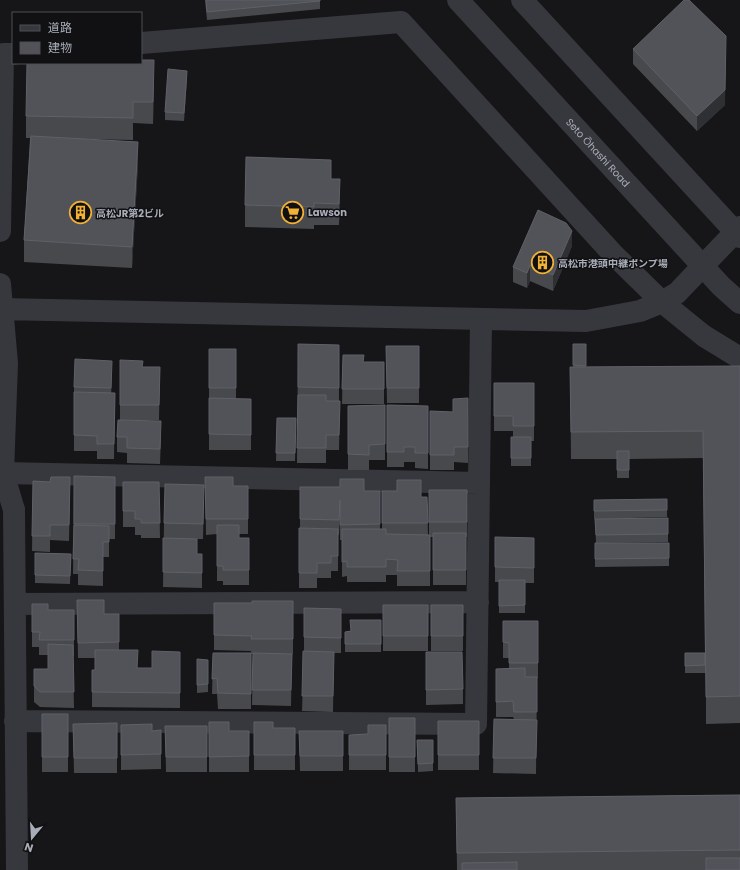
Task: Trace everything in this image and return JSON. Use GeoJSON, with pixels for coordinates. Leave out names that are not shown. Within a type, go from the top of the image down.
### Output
{"type":"FeatureCollection","features":[{"type":"Feature","properties":{"kind":"street","name":"Seto Ōhashi Road"},"geometry":{"type":"LineString","coordinates":[[458,0],[721,286],[740,303]]}},
{"type":"Feature","properties":{"kind":"street"},"geometry":{"type":"LineString","coordinates":[[522,0],[740,237]]}},
{"type":"Feature","properties":{"kind":"street"},"geometry":{"type":"LineString","coordinates":[[142,43],[401,22],[612,253],[662,302],[704,336],[740,358]]}},
{"type":"Feature","properties":{"kind":"street"},"geometry":{"type":"LineString","coordinates":[[0,231],[3,54],[12,54]]}},
{"type":"Feature","properties":{"kind":"street"},"geometry":{"type":"LineString","coordinates":[[1,309],[586,321],[640,311],[662,302],[677,293],[740,226]]}},
{"type":"Feature","properties":{"kind":"street"},"geometry":{"type":"LineString","coordinates":[[0,284],[1,309],[7,363],[6,493],[15,604],[17,870]]}},
{"type":"Feature","properties":{"kind":"street"},"geometry":{"type":"LineString","coordinates":[[15,722],[476,724],[481,320]]}},
{"type":"Feature","properties":{"kind":"street"},"geometry":{"type":"LineString","coordinates":[[6,493],[479,483]]}},
{"type":"Feature","properties":{"kind":"street"},"geometry":{"type":"LineString","coordinates":[[15,604],[478,602]]}},
{"type":"Feature","properties":{"kind":"building"},"geometry":{"type":"Polygon","coordinates":[[[206,0],[320,0],[320,1],[207,12],[206,0]]]}},
{"type":"Feature","properties":{"kind":"building"},"geometry":{"type":"Polygon","coordinates":[[[684,0],[689,0],[726,36],[725,90],[697,116],[633,49],[684,0]]]}},
{"type":"Feature","properties":{"kind":"building"},"geometry":{"type":"Polygon","coordinates":[[[142,60],[154,60],[153,102],[133,102],[133,118],[26,116],[27,64],[142,64],[142,60]]]}},
{"type":"Feature","properties":{"kind":"building"},"geometry":{"type":"Polygon","coordinates":[[[168,69],[187,71],[184,113],[165,112],[168,69]]]}},
{"type":"Feature","properties":{"kind":"building","name":"高松JR第2ビル"},"geometry":{"type":"Polygon","coordinates":[[[31,136],[138,142],[132,247],[24,240],[31,136]]]}},
{"type":"Feature","properties":{"kind":"building"},"geometry":{"type":"Polygon","coordinates":[[[246,157],[331,160],[331,179],[340,179],[339,204],[314,203],[314,207],[245,205],[246,157]]]}},
{"type":"Feature","properties":{"kind":"building","name":"高松市港頭中継ポンプ場"},"geometry":{"type":"Polygon","coordinates":[[[538,210],[566,223],[572,231],[553,275],[530,265],[527,273],[513,267],[538,210]]]}},
{"type":"Feature","properties":{"kind":"building"},"geometry":{"type":"Polygon","coordinates":[[[298,344],[339,345],[339,388],[298,387],[298,344]]]}},
{"type":"Feature","properties":{"kind":"building"},"geometry":{"type":"Polygon","coordinates":[[[573,344],[586,344],[586,366],[573,365],[573,344]]]}},
{"type":"Feature","properties":{"kind":"building"},"geometry":{"type":"Polygon","coordinates":[[[386,346],[419,346],[419,388],[387,388],[386,346]]]}},
{"type":"Feature","properties":{"kind":"building"},"geometry":{"type":"Polygon","coordinates":[[[209,349],[236,349],[236,388],[209,388],[209,349]]]}},
{"type":"Feature","properties":{"kind":"building"},"geometry":{"type":"Polygon","coordinates":[[[343,355],[364,355],[363,362],[384,362],[384,389],[342,389],[343,355]]]}},
{"type":"Feature","properties":{"kind":"building"},"geometry":{"type":"Polygon","coordinates":[[[75,359],[112,361],[111,388],[74,387],[75,359]]]}},
{"type":"Feature","properties":{"kind":"building"},"geometry":{"type":"Polygon","coordinates":[[[120,360],[143,361],[142,367],[160,367],[159,405],[120,405],[120,360]]]}},
{"type":"Feature","properties":{"kind":"building"},"geometry":{"type":"Polygon","coordinates":[[[740,366],[740,696],[706,697],[703,431],[571,432],[570,367],[740,366]]]}},
{"type":"Feature","properties":{"kind":"building"},"geometry":{"type":"Polygon","coordinates":[[[494,383],[534,383],[534,426],[513,426],[513,416],[494,416],[494,383]]]}},
{"type":"Feature","properties":{"kind":"building"},"geometry":{"type":"Polygon","coordinates":[[[74,392],[115,393],[114,444],[97,444],[97,436],[74,435],[74,392]]]}},
{"type":"Feature","properties":{"kind":"building"},"geometry":{"type":"Polygon","coordinates":[[[298,395],[326,395],[326,401],[340,401],[339,435],[326,435],[326,448],[297,448],[298,395]]]}},
{"type":"Feature","properties":{"kind":"building"},"geometry":{"type":"Polygon","coordinates":[[[209,398],[251,399],[251,435],[209,434],[209,398]]]}},
{"type":"Feature","properties":{"kind":"building"},"geometry":{"type":"Polygon","coordinates":[[[468,398],[468,447],[454,447],[454,455],[430,455],[430,411],[453,412],[453,399],[468,398]]]}},
{"type":"Feature","properties":{"kind":"building"},"geometry":{"type":"Polygon","coordinates":[[[385,405],[385,444],[369,445],[369,455],[348,454],[348,406],[385,405]]]}},
{"type":"Feature","properties":{"kind":"building"},"geometry":{"type":"Polygon","coordinates":[[[387,405],[428,406],[428,453],[415,453],[415,447],[404,447],[404,452],[387,452],[387,405]]]}},
{"type":"Feature","properties":{"kind":"building"},"geometry":{"type":"Polygon","coordinates":[[[277,418],[296,418],[295,453],[276,453],[277,418]]]}},
{"type":"Feature","properties":{"kind":"building"},"geometry":{"type":"Polygon","coordinates":[[[118,420],[161,421],[160,449],[127,448],[127,437],[117,437],[118,420]]]}},
{"type":"Feature","properties":{"kind":"building"},"geometry":{"type":"Polygon","coordinates":[[[511,437],[531,437],[531,458],[511,458],[511,437]]]}},
{"type":"Feature","properties":{"kind":"building"},"geometry":{"type":"Polygon","coordinates":[[[617,451],[629,451],[629,470],[617,470],[617,451]]]}},
{"type":"Feature","properties":{"kind":"building"},"geometry":{"type":"Polygon","coordinates":[[[74,476],[115,477],[115,524],[74,524],[74,476]]]}},
{"type":"Feature","properties":{"kind":"building"},"geometry":{"type":"Polygon","coordinates":[[[51,477],[70,477],[69,525],[50,525],[50,536],[32,536],[33,481],[50,482],[51,477]]]}},
{"type":"Feature","properties":{"kind":"building"},"geometry":{"type":"Polygon","coordinates":[[[205,477],[233,477],[233,486],[248,486],[248,519],[206,519],[205,477]]]}},
{"type":"Feature","properties":{"kind":"building"},"geometry":{"type":"Polygon","coordinates":[[[340,479],[364,479],[364,491],[380,491],[380,524],[340,525],[340,500],[339,520],[300,519],[300,487],[340,487],[340,479]]]}},
{"type":"Feature","properties":{"kind":"building"},"geometry":{"type":"Polygon","coordinates":[[[397,480],[421,480],[421,497],[427,497],[428,523],[382,523],[382,491],[397,491],[397,480]]]}},
{"type":"Feature","properties":{"kind":"building"},"geometry":{"type":"Polygon","coordinates":[[[123,482],[159,482],[160,523],[141,523],[141,519],[135,519],[135,511],[123,511],[123,482]]]}},
{"type":"Feature","properties":{"kind":"building"},"geometry":{"type":"Polygon","coordinates":[[[165,484],[204,485],[203,524],[164,523],[165,484]]]}},
{"type":"Feature","properties":{"kind":"building"},"geometry":{"type":"Polygon","coordinates":[[[429,490],[467,490],[467,522],[429,522],[429,490]]]}},
{"type":"Feature","properties":{"kind":"building"},"geometry":{"type":"Polygon","coordinates":[[[667,499],[667,510],[594,511],[594,500],[667,499]]]}},
{"type":"Feature","properties":{"kind":"building"},"geometry":{"type":"Polygon","coordinates":[[[668,518],[668,534],[596,535],[595,519],[668,518]]]}},
{"type":"Feature","properties":{"kind":"building"},"geometry":{"type":"Polygon","coordinates":[[[74,525],[109,526],[109,542],[103,542],[103,571],[78,570],[79,559],[73,559],[74,525]]]}},
{"type":"Feature","properties":{"kind":"building"},"geometry":{"type":"Polygon","coordinates":[[[217,525],[239,525],[239,538],[249,538],[249,570],[223,570],[223,566],[217,566],[217,525]]]}},
{"type":"Feature","properties":{"kind":"building"},"geometry":{"type":"Polygon","coordinates":[[[299,528],[338,529],[338,556],[331,556],[331,563],[317,563],[317,573],[299,573],[299,528]]]}},
{"type":"Feature","properties":{"kind":"building"},"geometry":{"type":"Polygon","coordinates":[[[342,529],[386,529],[386,534],[430,535],[430,571],[397,571],[398,560],[386,559],[386,567],[347,567],[347,561],[342,562],[342,529]]]}},
{"type":"Feature","properties":{"kind":"building"},"geometry":{"type":"Polygon","coordinates":[[[433,533],[466,533],[466,570],[433,570],[433,533]]]}},
{"type":"Feature","properties":{"kind":"building"},"geometry":{"type":"Polygon","coordinates":[[[495,537],[534,538],[534,568],[495,567],[495,537]]]}},
{"type":"Feature","properties":{"kind":"building"},"geometry":{"type":"Polygon","coordinates":[[[163,538],[197,539],[197,554],[202,554],[202,573],[163,572],[163,538]]]}},
{"type":"Feature","properties":{"kind":"building"},"geometry":{"type":"Polygon","coordinates":[[[595,543],[669,543],[669,558],[595,559],[595,543]]]}},
{"type":"Feature","properties":{"kind":"building"},"geometry":{"type":"Polygon","coordinates":[[[35,553],[71,554],[70,576],[35,575],[35,553]]]}},
{"type":"Feature","properties":{"kind":"building"},"geometry":{"type":"Polygon","coordinates":[[[499,580],[525,580],[525,605],[499,606],[499,580]]]}},
{"type":"Feature","properties":{"kind":"building"},"geometry":{"type":"Polygon","coordinates":[[[77,600],[104,600],[104,614],[119,614],[119,642],[78,643],[77,600]]]}},
{"type":"Feature","properties":{"kind":"building"},"geometry":{"type":"Polygon","coordinates":[[[252,601],[293,601],[293,639],[251,639],[252,636],[214,635],[214,603],[252,603],[252,601]]]}},
{"type":"Feature","properties":{"kind":"building"},"geometry":{"type":"Polygon","coordinates":[[[32,604],[48,604],[48,610],[74,610],[74,640],[39,640],[40,632],[32,632],[32,604]]]}},
{"type":"Feature","properties":{"kind":"building"},"geometry":{"type":"Polygon","coordinates":[[[383,605],[428,605],[428,636],[383,636],[383,605]]]}},
{"type":"Feature","properties":{"kind":"building"},"geometry":{"type":"Polygon","coordinates":[[[431,605],[463,605],[463,636],[431,636],[431,605]]]}},
{"type":"Feature","properties":{"kind":"building"},"geometry":{"type":"Polygon","coordinates":[[[304,608],[341,609],[341,638],[304,637],[304,608]]]}},
{"type":"Feature","properties":{"kind":"building"},"geometry":{"type":"Polygon","coordinates":[[[350,620],[381,620],[381,644],[345,644],[345,632],[351,631],[350,620]]]}},
{"type":"Feature","properties":{"kind":"building"},"geometry":{"type":"Polygon","coordinates":[[[503,621],[538,621],[538,663],[509,663],[509,643],[503,642],[503,621]]]}},
{"type":"Feature","properties":{"kind":"building"},"geometry":{"type":"Polygon","coordinates":[[[48,644],[73,645],[74,692],[40,692],[34,686],[34,669],[48,669],[48,644]]]}},
{"type":"Feature","properties":{"kind":"building"},"geometry":{"type":"Polygon","coordinates":[[[95,650],[138,650],[137,668],[152,668],[152,651],[180,652],[180,693],[92,692],[92,670],[95,670],[95,650]]]}},
{"type":"Feature","properties":{"kind":"building"},"geometry":{"type":"Polygon","coordinates":[[[303,651],[334,652],[333,696],[302,696],[303,651]]]}},
{"type":"Feature","properties":{"kind":"building"},"geometry":{"type":"Polygon","coordinates":[[[426,652],[462,652],[463,689],[426,690],[426,652]]]}},
{"type":"Feature","properties":{"kind":"building"},"geometry":{"type":"Polygon","coordinates":[[[213,653],[251,653],[251,694],[218,693],[217,678],[212,679],[213,653]]]}},
{"type":"Feature","properties":{"kind":"building"},"geometry":{"type":"Polygon","coordinates":[[[253,653],[292,654],[291,690],[252,690],[253,653]]]}},
{"type":"Feature","properties":{"kind":"building"},"geometry":{"type":"Polygon","coordinates":[[[685,653],[705,653],[705,665],[685,666],[685,653]]]}},
{"type":"Feature","properties":{"kind":"building"},"geometry":{"type":"Polygon","coordinates":[[[197,659],[208,660],[208,684],[197,685],[197,659]]]}},
{"type":"Feature","properties":{"kind":"building"},"geometry":{"type":"Polygon","coordinates":[[[525,668],[525,677],[537,677],[537,712],[514,712],[513,701],[496,702],[496,669],[525,668]]]}},
{"type":"Feature","properties":{"kind":"building"},"geometry":{"type":"Polygon","coordinates":[[[42,714],[68,714],[68,757],[42,757],[42,714]]]}},
{"type":"Feature","properties":{"kind":"building"},"geometry":{"type":"Polygon","coordinates":[[[389,718],[415,718],[415,757],[389,757],[389,718]]]}},
{"type":"Feature","properties":{"kind":"building"},"geometry":{"type":"Polygon","coordinates":[[[494,719],[537,720],[536,758],[493,758],[494,719]]]}},
{"type":"Feature","properties":{"kind":"building"},"geometry":{"type":"Polygon","coordinates":[[[438,721],[479,721],[479,755],[438,755],[438,721]]]}},
{"type":"Feature","properties":{"kind":"building"},"geometry":{"type":"Polygon","coordinates":[[[209,722],[229,722],[229,731],[249,731],[249,756],[209,757],[209,722]]]}},
{"type":"Feature","properties":{"kind":"building"},"geometry":{"type":"Polygon","coordinates":[[[254,722],[273,722],[273,728],[295,728],[295,755],[254,755],[254,722]]]}},
{"type":"Feature","properties":{"kind":"building"},"geometry":{"type":"Polygon","coordinates":[[[117,723],[117,758],[74,758],[73,724],[117,723]]]}},
{"type":"Feature","properties":{"kind":"building"},"geometry":{"type":"Polygon","coordinates":[[[152,724],[152,731],[161,730],[161,754],[121,755],[121,725],[152,724]]]}},
{"type":"Feature","properties":{"kind":"building"},"geometry":{"type":"Polygon","coordinates":[[[368,725],[386,725],[386,755],[349,755],[349,735],[368,734],[368,725]]]}},
{"type":"Feature","properties":{"kind":"building"},"geometry":{"type":"Polygon","coordinates":[[[165,726],[207,726],[207,757],[166,757],[165,726]]]}},
{"type":"Feature","properties":{"kind":"building"},"geometry":{"type":"Polygon","coordinates":[[[299,731],[343,731],[343,756],[300,756],[299,731]]]}},
{"type":"Feature","properties":{"kind":"building"},"geometry":{"type":"Polygon","coordinates":[[[417,740],[433,740],[433,763],[418,764],[417,740]]]}},
{"type":"Feature","properties":{"kind":"building"},"geometry":{"type":"Polygon","coordinates":[[[740,795],[740,850],[457,853],[456,798],[740,795]]]}},
{"type":"Feature","properties":{"kind":"building"},"geometry":{"type":"Polygon","coordinates":[[[706,858],[740,858],[740,870],[706,870],[706,858]]]}},
{"type":"Feature","properties":{"kind":"building"},"geometry":{"type":"Polygon","coordinates":[[[517,862],[517,870],[462,870],[462,863],[517,862]]]}},
{"type":"Feature","properties":{"kind":"place","name":"Lawson"},"geometry":{"type":"Point","coordinates":[293,212]}},
{"type":"Feature","properties":{"kind":"place","name":"高松JR第2ビル"},"geometry":{"type":"Point","coordinates":[81,213]}},
{"type":"Feature","properties":{"kind":"place","name":"高松市港頭中継ポンプ場"},"geometry":{"type":"Point","coordinates":[543,263]}}]}
